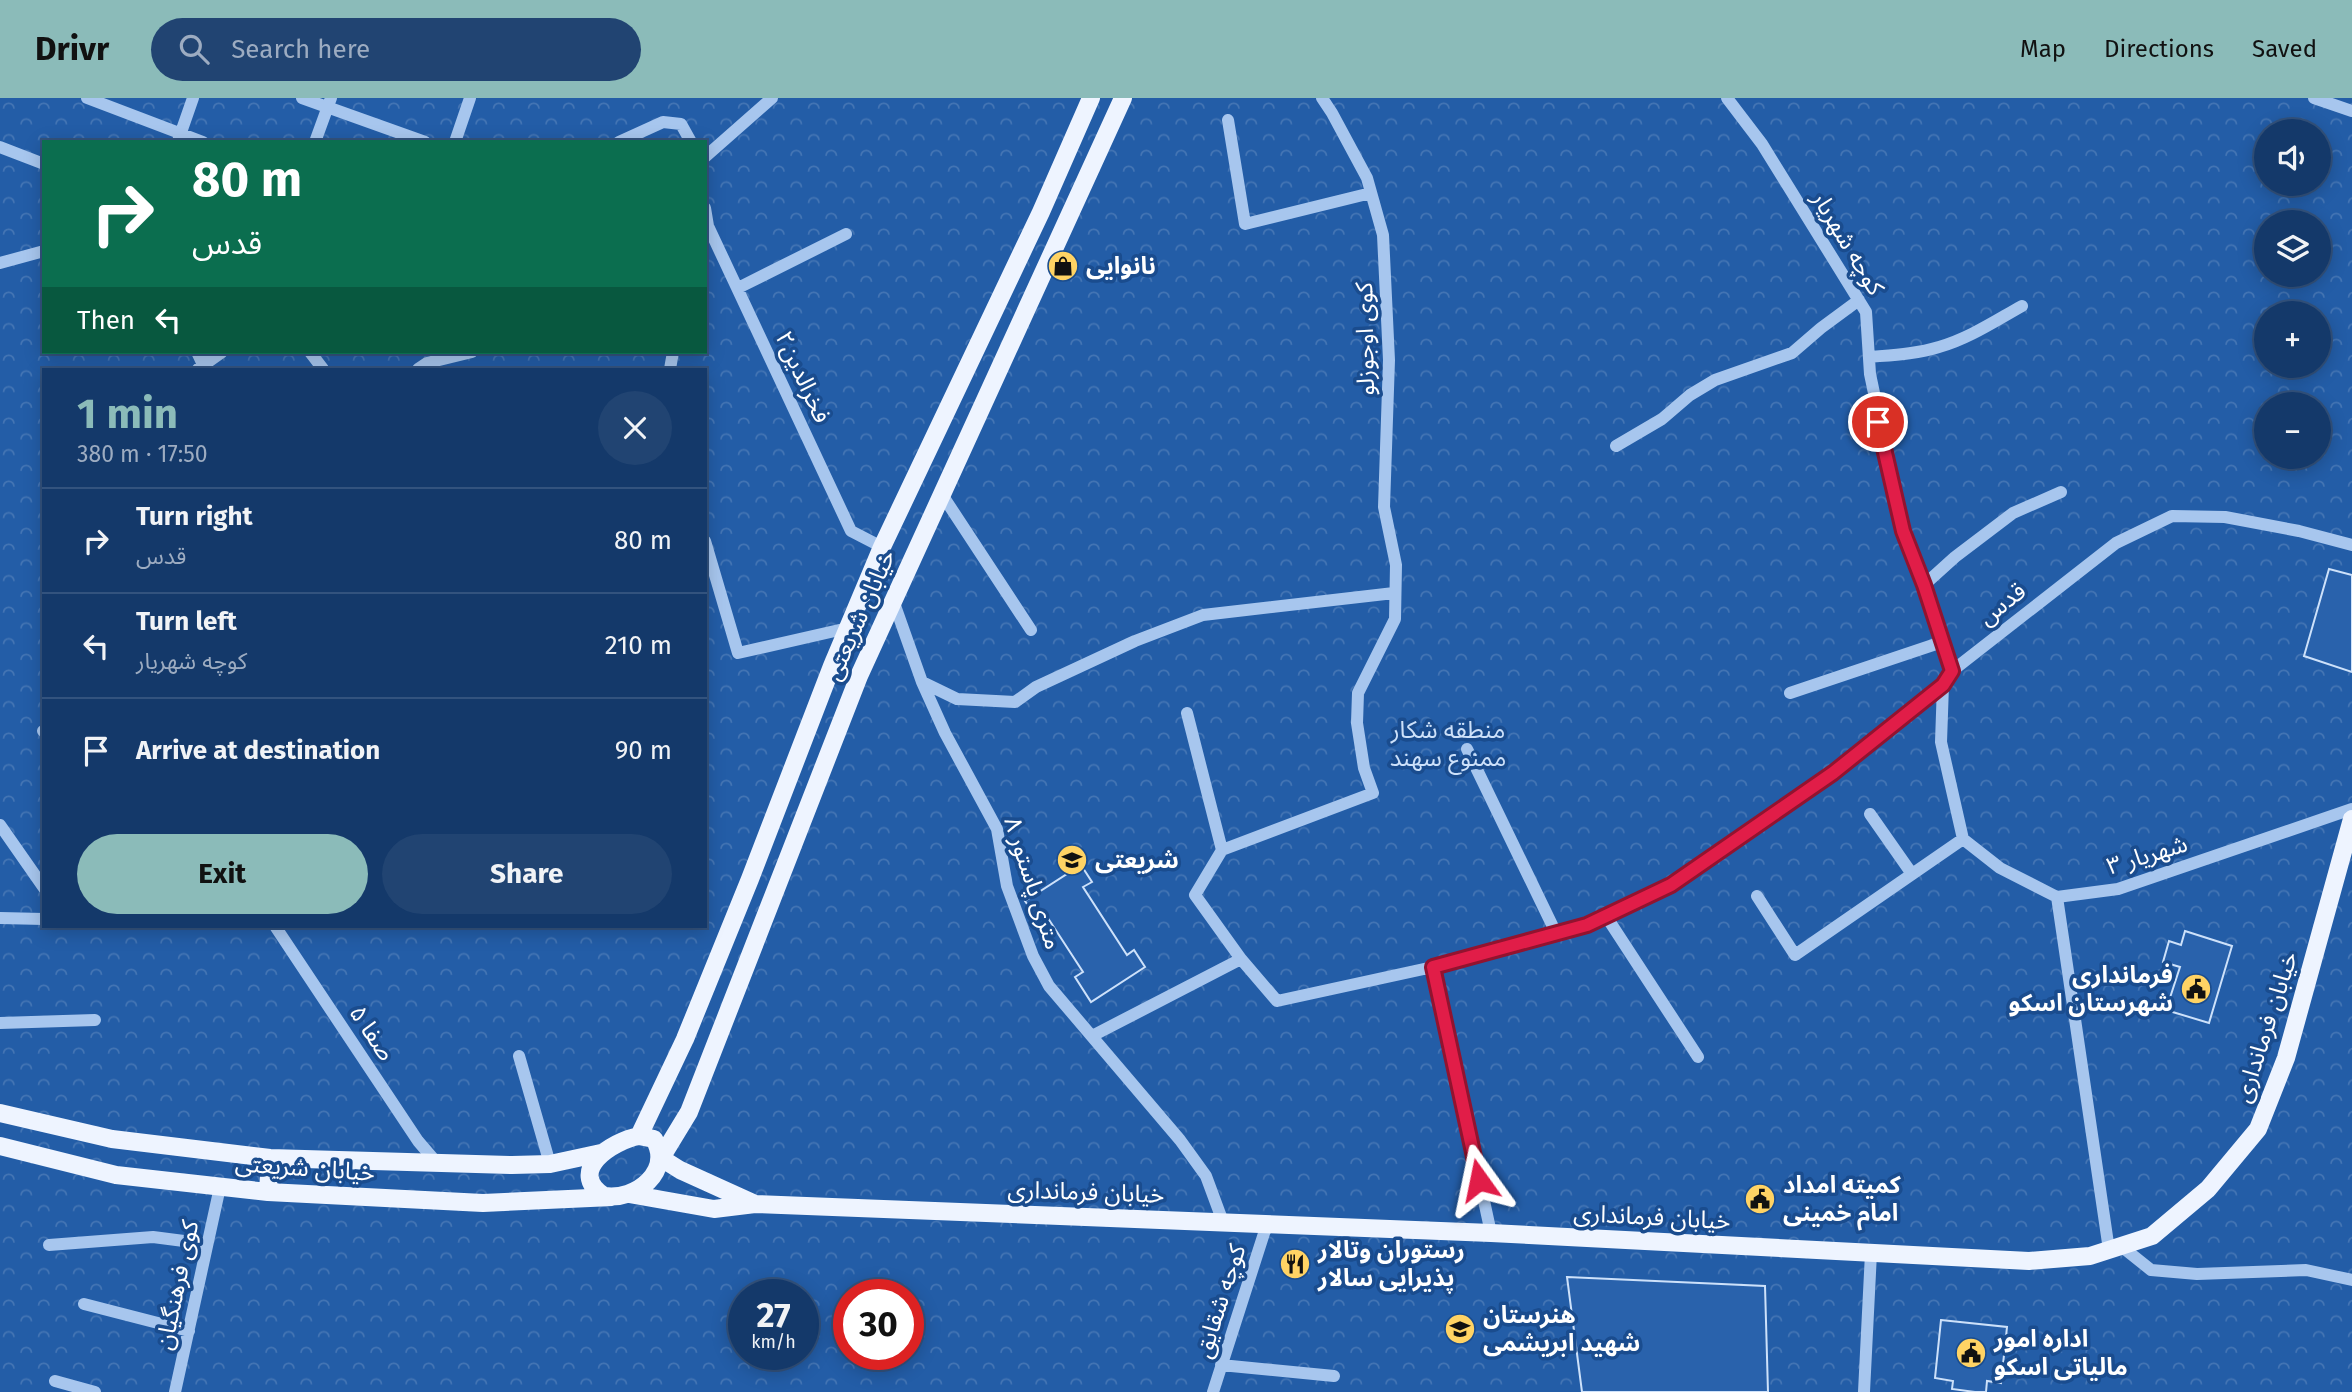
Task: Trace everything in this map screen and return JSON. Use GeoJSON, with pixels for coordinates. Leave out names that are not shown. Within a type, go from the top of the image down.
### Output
{"type":"FeatureCollection","features":[{"type":"Feature","properties":{"kind":"main road","name":"خیابان شریعتی"},"geometry":{"type":"LineString","coordinates":[[639,1136],[685,1039],[848,628],[883,547],[1041,212],[1091,98]]}},
{"type":"Feature","properties":{"kind":"main road","name":"خیابان شریعتی"},"geometry":{"type":"LineString","coordinates":[[661,1158],[689,1112],[859,676],[1123,98]]}},
{"type":"Feature","properties":{"kind":"main road"},"geometry":{"type":"LineString","coordinates":[[985,327],[1011,340]]}},
{"type":"Feature","properties":{"kind":"main road","name":"خیابان فرمانداری"},"geometry":{"type":"LineString","coordinates":[[620,1196],[714,1209],[755,1204],[1223,1222],[2029,1261],[2090,1256],[2152,1236],[2208,1189],[2258,1129],[2286,1058],[2352,819]]}},
{"type":"Feature","properties":{"kind":"main road"},"geometry":{"type":"LineString","coordinates":[[685,1039],[713,1050]]}},
{"type":"Feature","properties":{"kind":"main road","name":"خیابان شریعتی"},"geometry":{"type":"LineString","coordinates":[[0,1113],[112,1139],[270,1158],[512,1165],[550,1164],[601,1153]]}},
{"type":"Feature","properties":{"kind":"main road"},"geometry":{"type":"LineString","coordinates":[[639,1136],[654,1139],[660,1149],[661,1158],[652,1178],[620,1196],[600,1193],[594,1187],[591,1177],[594,1161],[601,1153],[627,1138],[639,1136]]}},
{"type":"Feature","properties":{"kind":"main road","name":"خیابان شریعتی"},"geometry":{"type":"LineString","coordinates":[[0,1146],[116,1175],[268,1192],[483,1203],[620,1196]]}},
{"type":"Feature","properties":{"kind":"main road"},"geometry":{"type":"LineString","coordinates":[[268,1192],[270,1158]]}},
{"type":"Feature","properties":{"kind":"main road","name":"خیابان فرمانداری"},"geometry":{"type":"LineString","coordinates":[[661,1158],[680,1170],[755,1204]]}},
{"type":"Feature","properties":{"kind":"street"},"geometry":{"type":"LineString","coordinates":[[87,98],[179,138],[192,98]]}},
{"type":"Feature","properties":{"kind":"street"},"geometry":{"type":"LineString","coordinates":[[302,98],[329,103],[420,140]]}},
{"type":"Feature","properties":{"kind":"street"},"geometry":{"type":"LineString","coordinates":[[456,140],[470,98]]}},
{"type":"Feature","properties":{"kind":"street","name":"کوی اوجوزلو"},"geometry":{"type":"LineString","coordinates":[[1222,850],[1373,793],[1364,768],[1357,693],[1395,619],[1396,565],[1384,507],[1389,360],[1383,235],[1367,178],[1322,98]]}},
{"type":"Feature","properties":{"kind":"street","name":"کوچه شهریار"},"geometry":{"type":"LineString","coordinates":[[1727,98],[1762,144],[1866,312],[1868,357],[1878,422],[1903,531],[1952,671]]}},
{"type":"Feature","properties":{"kind":"street"},"geometry":{"type":"LineString","coordinates":[[2314,98],[2352,111]]}},
{"type":"Feature","properties":{"kind":"street"},"geometry":{"type":"LineString","coordinates":[[707,155],[771,99]]}},
{"type":"Feature","properties":{"kind":"street"},"geometry":{"type":"LineString","coordinates":[[316,140],[329,103]]}},
{"type":"Feature","properties":{"kind":"street"},"geometry":{"type":"LineString","coordinates":[[1228,120],[1245,224],[1371,194]]}},
{"type":"Feature","properties":{"kind":"street"},"geometry":{"type":"LineString","coordinates":[[623,140],[663,122],[681,124],[690,140]]}},
{"type":"Feature","properties":{"kind":"street"},"geometry":{"type":"LineString","coordinates":[[0,147],[42,163]]}},
{"type":"Feature","properties":{"kind":"street","name":"فخرالدین۲"},"geometry":{"type":"LineString","coordinates":[[707,215],[712,231],[851,531],[883,547]]}},
{"type":"Feature","properties":{"kind":"street"},"geometry":{"type":"LineString","coordinates":[[707,242],[712,231]]}},
{"type":"Feature","properties":{"kind":"street"},"geometry":{"type":"LineString","coordinates":[[738,288],[846,234]]}},
{"type":"Feature","properties":{"kind":"street"},"geometry":{"type":"LineString","coordinates":[[0,263],[42,252]]}},
{"type":"Feature","properties":{"kind":"street"},"geometry":{"type":"LineString","coordinates":[[1616,446],[1662,419],[1690,395],[1715,380],[1792,353],[1859,300]]}},
{"type":"Feature","properties":{"kind":"street"},"geometry":{"type":"LineString","coordinates":[[1868,357],[1912,353],[1941,346],[1971,334],[2022,306]]}},
{"type":"Feature","properties":{"kind":"street"},"geometry":{"type":"LineString","coordinates":[[202,368],[220,354]]}},
{"type":"Feature","properties":{"kind":"street"},"geometry":{"type":"LineString","coordinates":[[312,354],[322,368]]}},
{"type":"Feature","properties":{"kind":"street"},"geometry":{"type":"LineString","coordinates":[[419,368],[426,363],[464,354]]}},
{"type":"Feature","properties":{"kind":"street"},"geometry":{"type":"LineString","coordinates":[[1924,585],[1955,557],[2013,513],[2061,492]]}},
{"type":"Feature","properties":{"kind":"street"},"geometry":{"type":"LineString","coordinates":[[941,493],[1031,630]]}},
{"type":"Feature","properties":{"kind":"street","name":"قدس"},"geometry":{"type":"LineString","coordinates":[[1241,959],[1277,1001],[1433,967],[1587,925],[1606,916],[1671,885],[1833,773],[1943,685],[1952,671],[2116,543],[2172,516],[2225,517],[2299,531],[2352,545]]}},
{"type":"Feature","properties":{"kind":"street"},"geometry":{"type":"LineString","coordinates":[[707,548],[738,653],[848,628]]}},
{"type":"Feature","properties":{"kind":"street"},"geometry":{"type":"LineString","coordinates":[[922,682],[957,699],[1014,702],[1036,687],[1135,641],[1203,615],[1394,593]]}},
{"type":"Feature","properties":{"kind":"street","name":"۸ متری پاستور"},"geometry":{"type":"LineString","coordinates":[[893,600],[922,682],[945,733],[997,829],[1007,886],[1033,956],[1049,986],[1180,1140],[1206,1176],[1223,1222]]}},
{"type":"Feature","properties":{"kind":"street"},"geometry":{"type":"LineString","coordinates":[[1790,693],[1942,642]]}},
{"type":"Feature","properties":{"kind":"street"},"geometry":{"type":"LineString","coordinates":[[1943,685],[1941,742],[1963,839],[2000,868],[2057,897],[2115,1248],[2151,1270],[2197,1274],[2305,1270],[2352,1280]]}},
{"type":"Feature","properties":{"kind":"street"},"geometry":{"type":"LineString","coordinates":[[1092,1036],[1241,959],[1195,895],[1222,850],[1186,713]]}},
{"type":"Feature","properties":{"kind":"street"},"geometry":{"type":"LineString","coordinates":[[1467,749],[1556,933]]}},
{"type":"Feature","properties":{"kind":"street","name":"شهریار ۳"},"geometry":{"type":"LineString","coordinates":[[2057,897],[2118,889],[2352,809]]}},
{"type":"Feature","properties":{"kind":"street"},"geometry":{"type":"LineString","coordinates":[[1870,814],[1912,874]]}},
{"type":"Feature","properties":{"kind":"street"},"geometry":{"type":"LineString","coordinates":[[0,825],[42,885]]}},
{"type":"Feature","properties":{"kind":"street"},"geometry":{"type":"LineString","coordinates":[[1757,896],[1796,955],[1963,839]]}},
{"type":"Feature","properties":{"kind":"street"},"geometry":{"type":"LineString","coordinates":[[1606,916],[1698,1056]]}},
{"type":"Feature","properties":{"kind":"street"},"geometry":{"type":"LineString","coordinates":[[0,918],[42,919]]}},
{"type":"Feature","properties":{"kind":"street","name":"صفا ۵"},"geometry":{"type":"LineString","coordinates":[[276,928],[418,1141],[436,1162]]}},
{"type":"Feature","properties":{"kind":"street"},"geometry":{"type":"LineString","coordinates":[[1433,967],[1491,1233]]}},
{"type":"Feature","properties":{"kind":"street"},"geometry":{"type":"LineString","coordinates":[[0,1023],[95,1020]]}},
{"type":"Feature","properties":{"kind":"street"},"geometry":{"type":"LineString","coordinates":[[519,1056],[550,1164]]}},
{"type":"Feature","properties":{"kind":"street","name":"کوی فرهنگیان"},"geometry":{"type":"LineString","coordinates":[[176,1392],[220,1187]]}},
{"type":"Feature","properties":{"kind":"street","name":"کوچه شقایق"},"geometry":{"type":"LineString","coordinates":[[1213,1392],[1268,1224]]}},
{"type":"Feature","properties":{"kind":"street"},"geometry":{"type":"LineString","coordinates":[[50,1245],[153,1237],[207,1244]]}},
{"type":"Feature","properties":{"kind":"street"},"geometry":{"type":"LineString","coordinates":[[1864,1392],[1871,1253]]}},
{"type":"Feature","properties":{"kind":"street"},"geometry":{"type":"LineString","coordinates":[[84,1304],[188,1331]]}},
{"type":"Feature","properties":{"kind":"street"},"geometry":{"type":"LineString","coordinates":[[1221,1365],[1334,1376]]}},
{"type":"Feature","properties":{"kind":"street"},"geometry":{"type":"LineString","coordinates":[[55,1381],[94,1392]]}},
{"type":"Feature","properties":{"kind":"green space","name":"منطقه شکار ممنوع سهند"},"geometry":{"type":"Polygon","coordinates":[[[0,98],[2352,98],[2352,1392],[0,1392],[0,98]]]}},
{"type":"Feature","properties":{"kind":"building"},"geometry":{"type":"Polygon","coordinates":[[[2329,569],[2352,575],[2352,672],[2304,656],[2329,569]]]}},
{"type":"Feature","properties":{"kind":"building"},"geometry":{"type":"Polygon","coordinates":[[[1081,865],[1092,882],[1083,887],[1127,955],[1134,950],[1145,967],[1091,1002],[1075,977],[1083,972],[1044,912],[1034,914],[1025,901],[1081,865]]]}},
{"type":"Feature","properties":{"kind":"building","name":"فرمانداری شهرستان اسکو"},"geometry":{"type":"Polygon","coordinates":[[[2185,931],[2232,946],[2209,1023],[2166,1010],[2180,967],[2163,962],[2169,941],[2181,945],[2185,931]]]}},
{"type":"Feature","properties":{"kind":"building"},"geometry":{"type":"Polygon","coordinates":[[[1567,1277],[1765,1286],[1768,1392],[1582,1392],[1567,1277]]]}},
{"type":"Feature","properties":{"kind":"building","name":"اداره امور مالیاتی اسکو"},"geometry":{"type":"Polygon","coordinates":[[[1941,1320],[2007,1327],[2001,1383],[1987,1381],[1986,1392],[1975,1392],[1952,1389],[1953,1381],[1935,1378],[1941,1320]]]}},
{"type":"Feature","properties":{"kind":"place","name":"نانوایی"},"geometry":{"type":"Point","coordinates":[1063,266]}},
{"type":"Feature","properties":{"kind":"place","name":"شریعتی"},"geometry":{"type":"Point","coordinates":[1072,860]}},
{"type":"Feature","properties":{"kind":"place","name":"فرمانداری شهرستان اسکو"},"geometry":{"type":"Point","coordinates":[2196,989]}},
{"type":"Feature","properties":{"kind":"place","name":"کمیته امداد امام خمینی"},"geometry":{"type":"Point","coordinates":[1760,1199]}},
{"type":"Feature","properties":{"kind":"place","name":"رستوران وتالار پذیرایی سالار"},"geometry":{"type":"Point","coordinates":[1295,1264]}},
{"type":"Feature","properties":{"kind":"place","name":"هنرستان شهید ابریشمی"},"geometry":{"type":"Point","coordinates":[1460,1329]}},
{"type":"Feature","properties":{"kind":"place","name":"اداره امور مالیاتی اسکو"},"geometry":{"type":"Point","coordinates":[1971,1353]}},
{"type":"Feature","properties":{"kind":"route"},"geometry":{"type":"LineString","coordinates":[[1479,1180],[1433,967],[1587,925],[1671,885],[1833,773],[1943,685],[1952,671],[1903,531],[1878,422]]}}]}
